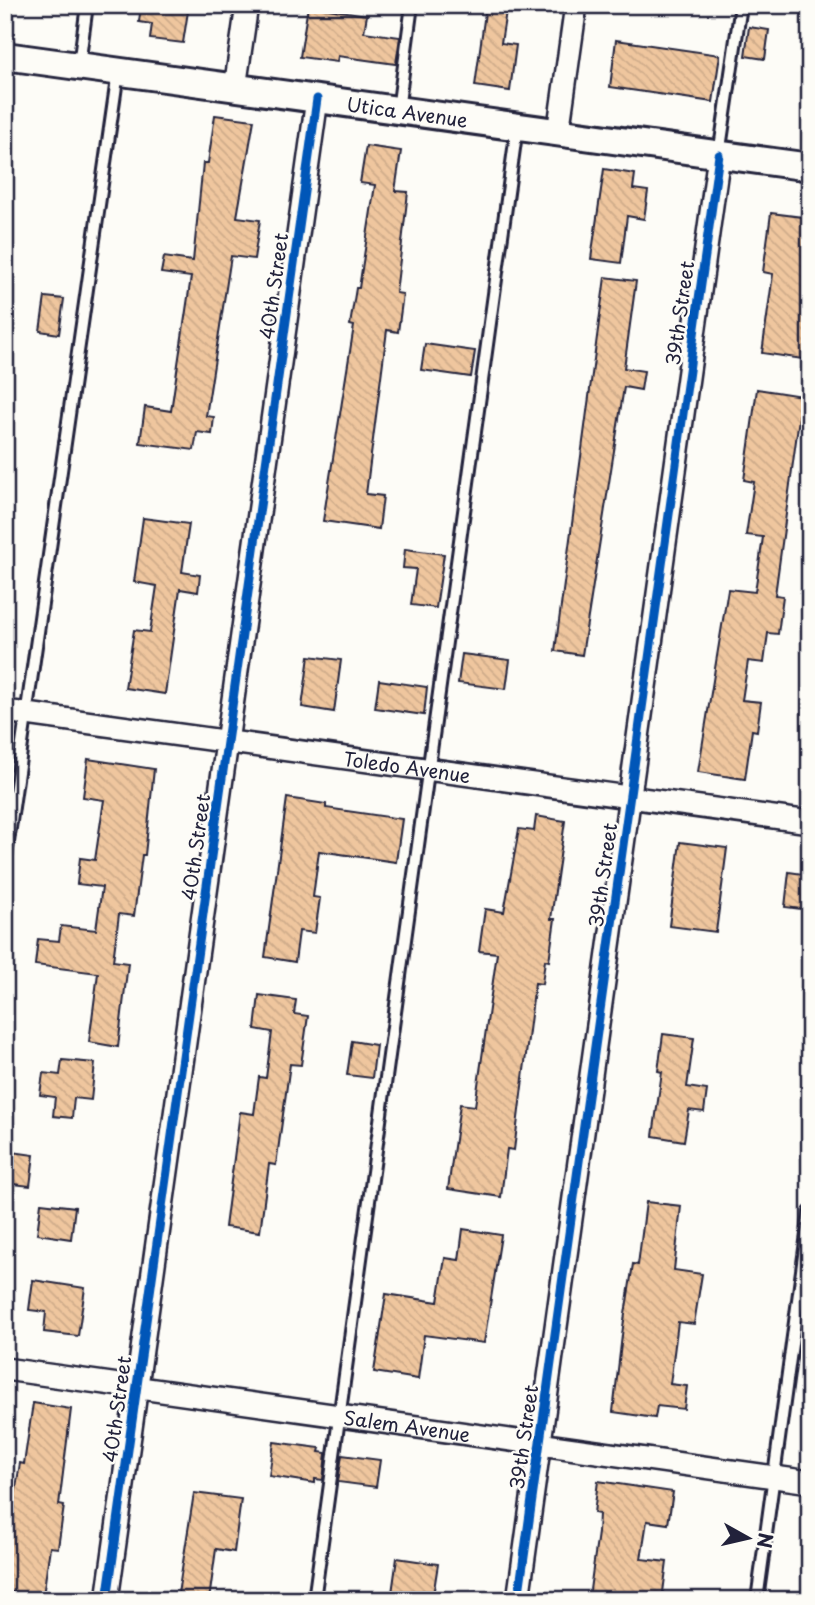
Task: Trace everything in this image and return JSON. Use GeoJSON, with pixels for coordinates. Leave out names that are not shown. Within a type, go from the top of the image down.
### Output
{"type":"FeatureCollection","features":[{"type":"Feature","properties":{"kind":"street"},"geometry":{"type":"LineString","coordinates":[[235,88],[247,5]]}},
{"type":"Feature","properties":{"kind":"street"},"geometry":{"type":"LineString","coordinates":[[558,133],[576,5]]}},
{"type":"Feature","properties":{"kind":"street","name":"Utica Avenue"},"geometry":{"type":"LineString","coordinates":[[5,56],[810,167]]}},
{"type":"Feature","properties":{"kind":"street","name":"40th Street"},"geometry":{"type":"LineString","coordinates":[[107,1600],[317,99]]}},
{"type":"Feature","properties":{"kind":"street","name":"39th Street"},"geometry":{"type":"LineString","coordinates":[[518,1600],[719,155]]}},
{"type":"Feature","properties":{"kind":"street","name":"Toledo Avenue"},"geometry":{"type":"LineString","coordinates":[[15,712],[810,822]]}},
{"type":"Feature","properties":{"kind":"street","name":"Salem Avenue"},"geometry":{"type":"LineString","coordinates":[[5,1369],[810,1482]]}},
{"type":"Feature","properties":{"kind":"lane"},"geometry":{"type":"LineString","coordinates":[[78,66],[87,5]]}},
{"type":"Feature","properties":{"kind":"lane"},"geometry":{"type":"LineString","coordinates":[[398,110],[412,5]]}},
{"type":"Feature","properties":{"kind":"lane"},"geometry":{"type":"LineString","coordinates":[[719,155],[741,5]]}},
{"type":"Feature","properties":{"kind":"lane"},"geometry":{"type":"LineString","coordinates":[[5,863],[15,712],[118,72]]}},
{"type":"Feature","properties":{"kind":"lane"},"geometry":{"type":"LineString","coordinates":[[314,1600],[517,127]]}},
{"type":"Feature","properties":{"kind":"lane"},"geometry":{"type":"LineString","coordinates":[[757,1600],[810,1212]]}},
{"type":"Feature","properties":{"kind":"building"},"geometry":{"type":"Polygon","coordinates":[[[141,5],[189,5],[183,43],[150,39],[152,24],[139,22],[141,5]]]}},
{"type":"Feature","properties":{"kind":"building"},"geometry":{"type":"Polygon","coordinates":[[[486,5],[507,5],[501,43],[516,45],[510,91],[475,86],[486,5]]]}},
{"type":"Feature","properties":{"kind":"building"},"geometry":{"type":"Polygon","coordinates":[[[308,6],[367,15],[364,32],[400,37],[396,64],[338,56],[337,62],[300,57],[308,6]]]}},
{"type":"Feature","properties":{"kind":"building"},"geometry":{"type":"Polygon","coordinates":[[[749,27],[769,30],[765,59],[745,56],[749,27]]]}},
{"type":"Feature","properties":{"kind":"building"},"geometry":{"type":"Polygon","coordinates":[[[616,40],[720,55],[713,102],[610,87],[616,40]]]}},
{"type":"Feature","properties":{"kind":"building"},"geometry":{"type":"Polygon","coordinates":[[[215,115],[254,120],[237,217],[260,220],[254,259],[231,256],[206,416],[214,417],[212,434],[197,432],[194,450],[140,443],[145,407],[171,411],[191,277],[161,273],[164,257],[193,261],[203,163],[208,163],[215,115]]]}},
{"type":"Feature","properties":{"kind":"building"},"geometry":{"type":"Polygon","coordinates":[[[366,146],[401,151],[395,191],[408,192],[396,293],[403,294],[398,332],[387,330],[366,494],[383,496],[379,529],[323,521],[354,326],[350,325],[356,288],[359,288],[375,185],[360,183],[366,146]]]}},
{"type":"Feature","properties":{"kind":"building"},"geometry":{"type":"Polygon","coordinates":[[[604,169],[635,174],[633,189],[648,191],[644,219],[627,216],[621,263],[591,259],[604,169]]]}},
{"type":"Feature","properties":{"kind":"building"},"geometry":{"type":"Polygon","coordinates":[[[771,213],[810,218],[810,360],[762,353],[773,274],[763,272],[771,213]]]}},
{"type":"Feature","properties":{"kind":"building"},"geometry":{"type":"Polygon","coordinates":[[[605,277],[636,281],[624,368],[644,371],[641,390],[624,387],[582,655],[555,651],[605,277]]]}},
{"type":"Feature","properties":{"kind":"building"},"geometry":{"type":"Polygon","coordinates":[[[45,297],[64,299],[59,334],[40,331],[45,297]]]}},
{"type":"Feature","properties":{"kind":"building"},"geometry":{"type":"Polygon","coordinates":[[[425,344],[475,351],[471,377],[421,370],[425,344]]]}},
{"type":"Feature","properties":{"kind":"building"},"geometry":{"type":"Polygon","coordinates":[[[757,389],[802,396],[775,595],[783,596],[778,634],[768,633],[764,663],[748,661],[742,700],[761,702],[757,731],[752,730],[745,779],[698,772],[728,589],[755,592],[763,537],[746,535],[754,482],[744,480],[757,389]]]}},
{"type":"Feature","properties":{"kind":"building"},"geometry":{"type":"Polygon","coordinates":[[[143,518],[189,524],[182,572],[200,575],[198,592],[180,589],[165,694],[125,688],[134,630],[150,632],[157,586],[134,582],[143,518]]]}},
{"type":"Feature","properties":{"kind":"building"},"geometry":{"type":"Polygon","coordinates":[[[405,549],[444,554],[436,608],[411,605],[416,569],[403,568],[405,549]]]}},
{"type":"Feature","properties":{"kind":"building"},"geometry":{"type":"Polygon","coordinates":[[[462,654],[510,660],[506,689],[458,683],[462,654]]]}},
{"type":"Feature","properties":{"kind":"building"},"geometry":{"type":"Polygon","coordinates":[[[309,656],[341,660],[334,712],[302,707],[309,656]]]}},
{"type":"Feature","properties":{"kind":"building"},"geometry":{"type":"Polygon","coordinates":[[[379,680],[427,687],[424,715],[375,708],[379,680]]]}},
{"type":"Feature","properties":{"kind":"building"},"geometry":{"type":"Polygon","coordinates":[[[88,759],[154,769],[145,855],[142,855],[134,916],[119,914],[113,961],[128,963],[118,1047],[89,1042],[98,973],[35,965],[38,939],[59,941],[61,926],[96,930],[102,887],[77,884],[80,858],[95,860],[104,800],[83,797],[88,759]]]}},
{"type":"Feature","properties":{"kind":"building"},"geometry":{"type":"Polygon","coordinates":[[[287,798],[326,804],[326,808],[402,819],[396,862],[319,851],[313,897],[320,898],[315,933],[299,931],[295,962],[265,957],[287,798]]]}},
{"type":"Feature","properties":{"kind":"building"},"geometry":{"type":"Polygon","coordinates":[[[536,816],[565,821],[551,919],[555,919],[549,961],[545,960],[542,984],[535,983],[514,1150],[507,1149],[501,1197],[448,1189],[460,1104],[475,1106],[497,953],[479,951],[485,909],[504,912],[519,829],[534,831],[536,816]]]}},
{"type":"Feature","properties":{"kind":"building"},"geometry":{"type":"Polygon","coordinates":[[[680,842],[727,848],[716,932],[669,926],[680,842]]]}},
{"type":"Feature","properties":{"kind":"building"},"geometry":{"type":"Polygon","coordinates":[[[789,872],[810,875],[810,910],[785,907],[789,872]]]}},
{"type":"Feature","properties":{"kind":"building"},"geometry":{"type":"Polygon","coordinates":[[[259,995],[296,1000],[294,1014],[308,1016],[301,1065],[290,1064],[276,1165],[269,1164],[260,1232],[225,1227],[240,1112],[254,1114],[259,1077],[266,1078],[272,1032],[255,1029],[259,995]]]}},
{"type":"Feature","properties":{"kind":"building"},"geometry":{"type":"Polygon","coordinates":[[[663,1034],[694,1038],[687,1087],[707,1090],[704,1112],[689,1110],[684,1141],[653,1136],[662,1072],[658,1071],[663,1034]]]}},
{"type":"Feature","properties":{"kind":"building"},"geometry":{"type":"Polygon","coordinates":[[[352,1041],[376,1045],[372,1078],[347,1075],[352,1041]]]}},
{"type":"Feature","properties":{"kind":"building"},"geometry":{"type":"Polygon","coordinates":[[[62,1060],[95,1063],[91,1100],[74,1098],[72,1118],[53,1116],[55,1097],[40,1095],[43,1073],[60,1075],[62,1060]]]}},
{"type":"Feature","properties":{"kind":"building"},"geometry":{"type":"Polygon","coordinates":[[[5,1151],[34,1155],[30,1186],[5,1183],[5,1151]]]}},
{"type":"Feature","properties":{"kind":"building"},"geometry":{"type":"Polygon","coordinates":[[[646,1202],[681,1206],[674,1270],[702,1274],[694,1324],[678,1322],[670,1384],[687,1386],[684,1409],[657,1406],[655,1418],[613,1412],[623,1327],[633,1264],[638,1265],[646,1202]]]}},
{"type":"Feature","properties":{"kind":"building"},"geometry":{"type":"Polygon","coordinates":[[[41,1203],[75,1207],[71,1239],[37,1234],[41,1203]]]}},
{"type":"Feature","properties":{"kind":"building"},"geometry":{"type":"Polygon","coordinates":[[[463,1229],[501,1235],[484,1343],[424,1335],[418,1379],[374,1372],[386,1294],[438,1302],[445,1258],[459,1260],[463,1229]]]}},
{"type":"Feature","properties":{"kind":"building"},"geometry":{"type":"Polygon","coordinates":[[[33,1280],[85,1288],[78,1336],[44,1332],[46,1312],[29,1310],[33,1280]]]}},
{"type":"Feature","properties":{"kind":"building"},"geometry":{"type":"Polygon","coordinates":[[[33,1403],[71,1409],[59,1505],[64,1506],[58,1548],[50,1547],[43,1596],[5,1591],[5,1558],[20,1463],[24,1464],[33,1403]]]}},
{"type":"Feature","properties":{"kind":"building"},"geometry":{"type":"Polygon","coordinates":[[[274,1442],[320,1448],[319,1452],[326,1453],[323,1480],[315,1479],[315,1483],[269,1476],[274,1442]]]}},
{"type":"Feature","properties":{"kind":"building"},"geometry":{"type":"Polygon","coordinates":[[[342,1455],[380,1460],[376,1487],[338,1482],[342,1455]]]}},
{"type":"Feature","properties":{"kind":"building"},"geometry":{"type":"Polygon","coordinates":[[[598,1481],[673,1492],[668,1524],[647,1521],[641,1559],[667,1562],[662,1600],[589,1597],[598,1533],[599,1514],[594,1513],[598,1481]]]}},
{"type":"Feature","properties":{"kind":"building"},"geometry":{"type":"Polygon","coordinates":[[[194,1493],[241,1499],[234,1552],[216,1549],[209,1600],[177,1600],[194,1493]]]}},
{"type":"Feature","properties":{"kind":"building"},"geometry":{"type":"Polygon","coordinates":[[[397,1558],[438,1564],[433,1596],[409,1593],[408,1600],[391,1600],[397,1558]]]}},
{"type":"Feature","properties":{"kind":"cycle path"},"geometry":{"type":"LineString","coordinates":[[107,1600],[317,99]]}},
{"type":"Feature","properties":{"kind":"cycle path"},"geometry":{"type":"LineString","coordinates":[[518,1600],[719,155]]}}]}
